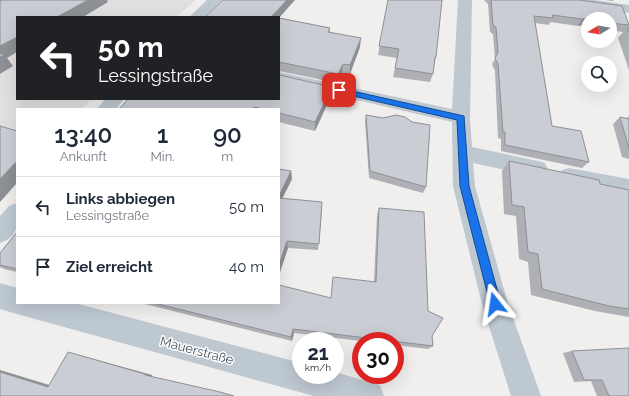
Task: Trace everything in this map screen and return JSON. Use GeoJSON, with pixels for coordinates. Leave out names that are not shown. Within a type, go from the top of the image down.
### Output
{"type":"FeatureCollection","features":[{"type":"Feature","properties":{"kind":"street"},"geometry":{"type":"LineString","coordinates":[[197,16],[215,0]]}},
{"type":"Feature","properties":{"kind":"street"},"geometry":{"type":"LineString","coordinates":[[465,0],[461,118],[464,186],[495,304],[526,396]]}},
{"type":"Feature","properties":{"kind":"street"},"geometry":{"type":"LineString","coordinates":[[566,0],[629,9]]}},
{"type":"Feature","properties":{"kind":"street"},"geometry":{"type":"LineString","coordinates":[[280,77],[461,118]]}},
{"type":"Feature","properties":{"kind":"street"},"geometry":{"type":"LineString","coordinates":[[107,108],[114,100]]}},
{"type":"Feature","properties":{"kind":"street"},"geometry":{"type":"LineString","coordinates":[[462,153],[629,188]]}},
{"type":"Feature","properties":{"kind":"street"},"geometry":{"type":"LineString","coordinates":[[0,233],[16,214]]}},
{"type":"Feature","properties":{"kind":"street"},"geometry":{"type":"LineString","coordinates":[[0,296],[16,301]]}},
{"type":"Feature","properties":{"kind":"street","name":"Mauerstraße"},"geometry":{"type":"LineString","coordinates":[[29,304],[369,396]]}},
{"type":"Feature","properties":{"kind":"shaded area"},"geometry":{"type":"Polygon","coordinates":[[[36,0],[196,0],[177,16],[16,16],[16,100],[90,100],[83,108],[16,108],[16,137],[0,131],[0,18],[36,0]]]}},
{"type":"Feature","properties":{"kind":"building"},"geometry":{"type":"Polygon","coordinates":[[[88,0],[59,16],[16,16],[16,38],[0,46],[0,1],[88,0]]]}},
{"type":"Feature","properties":{"kind":"building"},"geometry":{"type":"Polygon","coordinates":[[[223,0],[287,0],[272,16],[206,16],[223,0]]]}},
{"type":"Feature","properties":{"kind":"building"},"geometry":{"type":"Polygon","coordinates":[[[388,0],[442,0],[433,74],[395,68],[399,49],[379,46],[388,0]]]}},
{"type":"Feature","properties":{"kind":"building"},"geometry":{"type":"Polygon","coordinates":[[[491,0],[580,0],[622,6],[629,25],[617,24],[617,12],[581,12],[581,19],[552,15],[553,18],[534,16],[552,126],[581,131],[589,162],[505,145],[498,64],[495,58],[498,52],[496,27],[493,25],[491,0]]]}},
{"type":"Feature","properties":{"kind":"building"},"geometry":{"type":"Polygon","coordinates":[[[280,18],[330,28],[328,32],[361,38],[350,65],[343,64],[338,74],[280,62],[280,18]]]}},
{"type":"Feature","properties":{"kind":"building"},"geometry":{"type":"Polygon","coordinates":[[[280,75],[332,87],[315,122],[280,113],[280,108],[120,108],[127,100],[280,100],[280,75]]]}},
{"type":"Feature","properties":{"kind":"building"},"geometry":{"type":"Polygon","coordinates":[[[366,115],[383,118],[396,115],[405,117],[412,122],[430,125],[426,187],[370,171],[366,115]]]}},
{"type":"Feature","properties":{"kind":"building"},"geometry":{"type":"Polygon","coordinates":[[[620,117],[629,119],[629,149],[620,117]]]}},
{"type":"Feature","properties":{"kind":"building"},"geometry":{"type":"Polygon","coordinates":[[[0,126],[16,131],[16,162],[0,179],[0,126]]]}},
{"type":"Feature","properties":{"kind":"building"},"geometry":{"type":"Polygon","coordinates":[[[509,161],[599,180],[600,184],[629,190],[629,309],[609,306],[542,289],[538,254],[528,252],[524,207],[512,205],[509,161]]]}},
{"type":"Feature","properties":{"kind":"building"},"geometry":{"type":"Polygon","coordinates":[[[280,169],[291,171],[280,194],[280,169]]]}},
{"type":"Feature","properties":{"kind":"building"},"geometry":{"type":"Polygon","coordinates":[[[280,198],[322,202],[319,244],[287,241],[280,262],[280,198]]]}},
{"type":"Feature","properties":{"kind":"building"},"geometry":{"type":"Polygon","coordinates":[[[379,208],[424,212],[428,311],[443,318],[432,336],[433,346],[404,342],[404,332],[352,332],[352,336],[344,335],[344,332],[318,332],[293,329],[291,337],[158,304],[280,304],[280,285],[331,298],[333,277],[376,282],[379,208]]]}},
{"type":"Feature","properties":{"kind":"building"},"geometry":{"type":"Polygon","coordinates":[[[16,233],[16,269],[0,265],[0,253],[16,233]]]}},
{"type":"Feature","properties":{"kind":"building"},"geometry":{"type":"Polygon","coordinates":[[[629,348],[629,396],[609,396],[602,380],[584,380],[572,351],[629,348]]]}},
{"type":"Feature","properties":{"kind":"building"},"geometry":{"type":"Polygon","coordinates":[[[68,352],[145,375],[234,396],[0,396],[0,372],[48,387],[68,352]]]}},
{"type":"Feature","properties":{"kind":"route"},"geometry":{"type":"LineString","coordinates":[[339,90],[461,118],[464,186],[495,304]]}}]}
